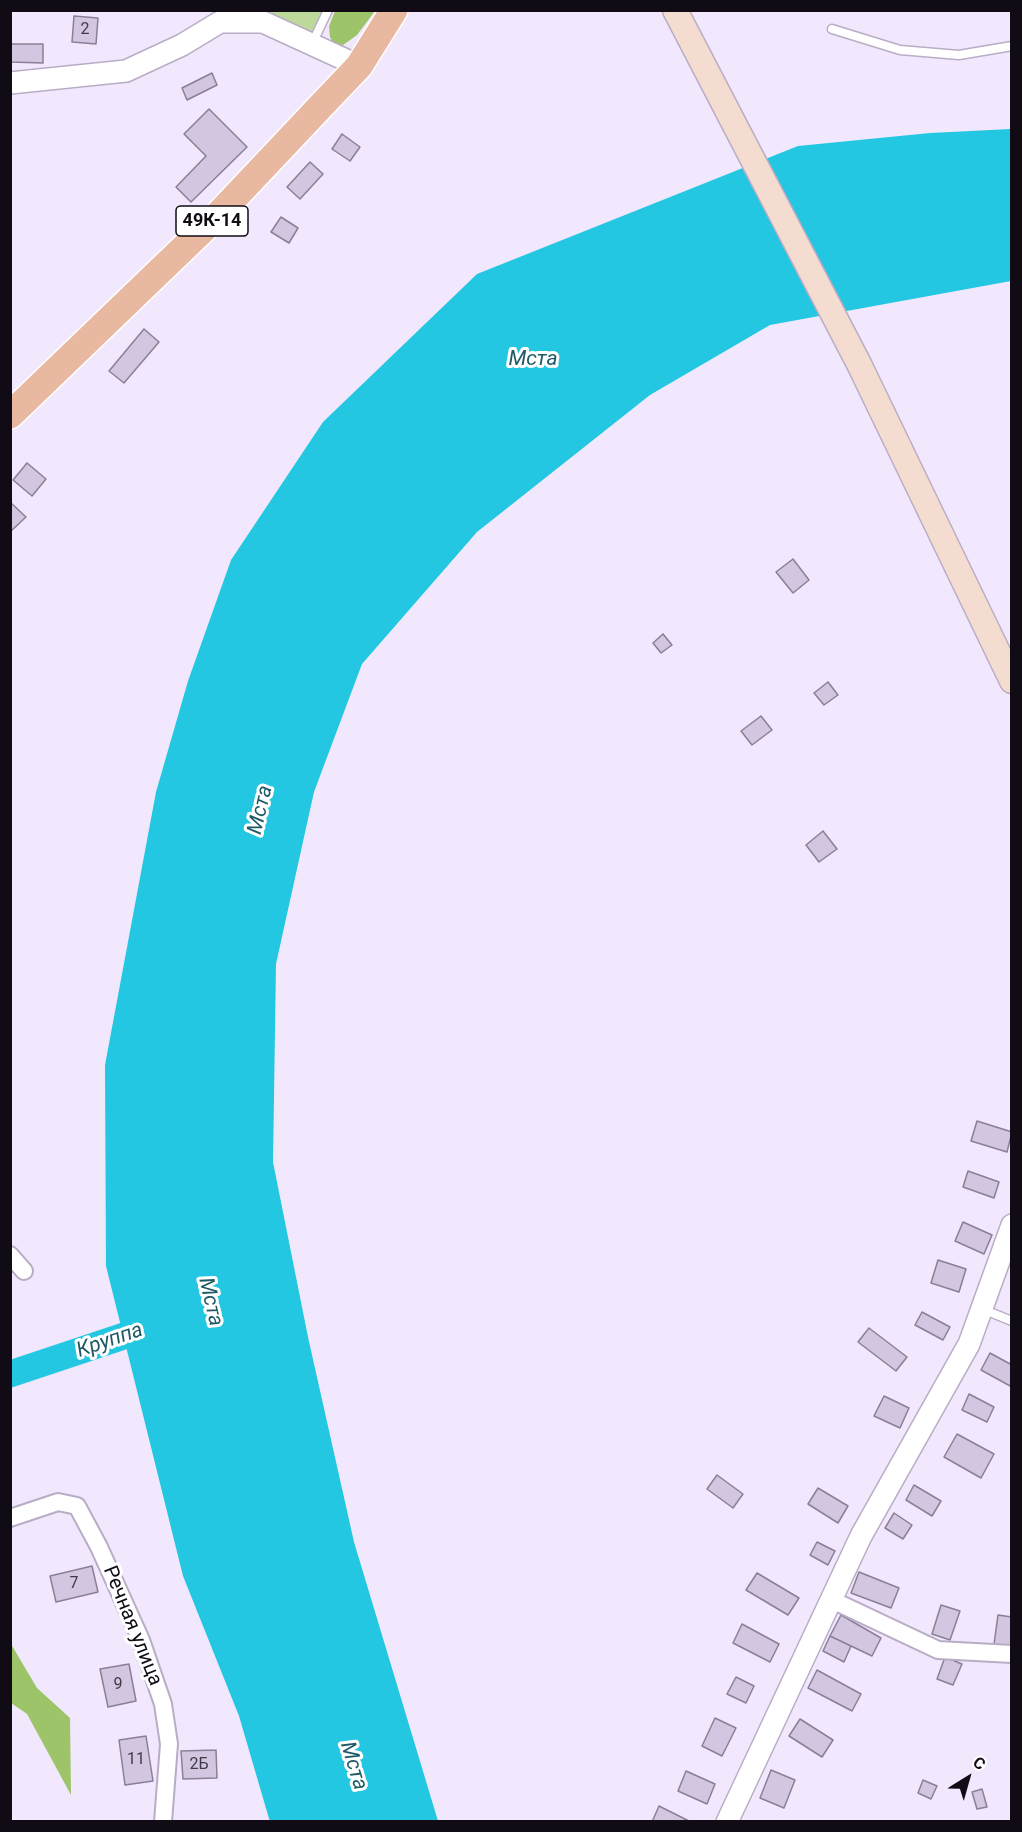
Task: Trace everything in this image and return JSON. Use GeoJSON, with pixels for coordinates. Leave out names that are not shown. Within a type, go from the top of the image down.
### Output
{"type":"FeatureCollection","features":[{"type":"Feature","properties":{"kind":"main road","name":"49К-14"},"geometry":{"type":"LineString","coordinates":[[10,415],[218,215],[359,66],[394,10]]}},
{"type":"Feature","properties":{"kind":"main road"},"geometry":{"type":"LineString","coordinates":[[675,10],[707,77],[859,364],[1011,681]]}},
{"type":"Feature","properties":{"kind":"street"},"geometry":{"type":"LineString","coordinates":[[10,83],[126,71],[182,45],[220,22],[261,16],[359,66]]}},
{"type":"Feature","properties":{"kind":"street"},"geometry":{"type":"LineString","coordinates":[[727,1821],[861,1536],[969,1344],[1011,1224]]}},
{"type":"Feature","properties":{"kind":"street"},"geometry":{"type":"LineString","coordinates":[[10,1255],[24,1271]]}},
{"type":"Feature","properties":{"kind":"street","name":"Речная улица"},"geometry":{"type":"LineString","coordinates":[[10,1518],[58,1502],[77,1506],[99,1547],[141,1640],[163,1704],[169,1744],[163,1821]]}},
{"type":"Feature","properties":{"kind":"street"},"geometry":{"type":"LineString","coordinates":[[832,1600],[938,1650],[1011,1654]]}},
{"type":"Feature","properties":{"kind":"lane"},"geometry":{"type":"LineString","coordinates":[[312,44],[328,10]]}},
{"type":"Feature","properties":{"kind":"lane"},"geometry":{"type":"LineString","coordinates":[[832,29],[900,50],[959,55],[1011,46]]}},
{"type":"Feature","properties":{"kind":"lane"},"geometry":{"type":"LineString","coordinates":[[981,1309],[1011,1321]]}},
{"type":"Feature","properties":{"kind":"green space"},"geometry":{"type":"Polygon","coordinates":[[[273,11],[323,11],[310,35],[268,17],[273,11]]]}},
{"type":"Feature","properties":{"kind":"green space"},"geometry":{"type":"Polygon","coordinates":[[[335,11],[375,11],[357,35],[339,48],[334,45],[330,37],[329,26],[335,11]]]}},
{"type":"Feature","properties":{"kind":"green space"},"geometry":{"type":"Polygon","coordinates":[[[11,1644],[37,1688],[70,1718],[71,1795],[27,1714],[11,1703],[11,1644]]]}},
{"type":"Feature","properties":{"kind":"water","name":"Мста"},"geometry":{"type":"Polygon","coordinates":[[[1011,129],[1011,281],[770,325],[650,395],[477,532],[362,664],[314,792],[276,964],[273,1162],[308,1337],[354,1542],[438,1821],[270,1822],[239,1716],[183,1576],[106,1266],[105,1065],[156,792],[188,681],[231,560],[323,422],[477,274],[798,146],[930,133],[1011,129]]]}},
{"type":"Feature","properties":{"kind":"building"},"geometry":{"type":"Polygon","coordinates":[[[74,16],[98,18],[96,44],[72,42],[74,16]]]}},
{"type":"Feature","properties":{"kind":"building"},"geometry":{"type":"Polygon","coordinates":[[[10,44],[43,44],[43,63],[10,62],[10,44]]]}},
{"type":"Feature","properties":{"kind":"building"},"geometry":{"type":"Polygon","coordinates":[[[212,73],[217,85],[187,100],[182,88],[212,73]]]}},
{"type":"Feature","properties":{"kind":"building"},"geometry":{"type":"Polygon","coordinates":[[[209,109],[247,147],[191,202],[176,187],[206,156],[184,134],[209,109]]]}},
{"type":"Feature","properties":{"kind":"building"},"geometry":{"type":"Polygon","coordinates":[[[342,134],[360,147],[350,161],[332,149],[342,134]]]}},
{"type":"Feature","properties":{"kind":"building"},"geometry":{"type":"Polygon","coordinates":[[[310,162],[323,174],[300,199],[287,187],[310,162]]]}},
{"type":"Feature","properties":{"kind":"building"},"geometry":{"type":"Polygon","coordinates":[[[281,217],[298,228],[289,243],[271,232],[281,217]]]}},
{"type":"Feature","properties":{"kind":"building"},"geometry":{"type":"Polygon","coordinates":[[[144,329],[159,342],[124,383],[109,371],[144,329]]]}},
{"type":"Feature","properties":{"kind":"building"},"geometry":{"type":"Polygon","coordinates":[[[27,463],[46,479],[32,496],[13,480],[27,463]]]}},
{"type":"Feature","properties":{"kind":"building"},"geometry":{"type":"Polygon","coordinates":[[[10,502],[26,517],[10,532],[10,502]]]}},
{"type":"Feature","properties":{"kind":"building"},"geometry":{"type":"Polygon","coordinates":[[[793,559],[809,580],[793,593],[776,572],[793,559]]]}},
{"type":"Feature","properties":{"kind":"building"},"geometry":{"type":"Polygon","coordinates":[[[663,634],[672,645],[661,653],[653,643],[663,634]]]}},
{"type":"Feature","properties":{"kind":"building"},"geometry":{"type":"Polygon","coordinates":[[[828,682],[838,695],[824,705],[814,693],[828,682]]]}},
{"type":"Feature","properties":{"kind":"building"},"geometry":{"type":"Polygon","coordinates":[[[761,716],[772,730],[752,745],[741,731],[761,716]]]}},
{"type":"Feature","properties":{"kind":"building"},"geometry":{"type":"Polygon","coordinates":[[[823,831],[837,849],[819,862],[806,845],[823,831]]]}},
{"type":"Feature","properties":{"kind":"building"},"geometry":{"type":"Polygon","coordinates":[[[977,1121],[1012,1132],[1007,1152],[971,1141],[977,1121]]]}},
{"type":"Feature","properties":{"kind":"building"},"geometry":{"type":"Polygon","coordinates":[[[968,1171],[999,1182],[994,1198],[963,1187],[968,1171]]]}},
{"type":"Feature","properties":{"kind":"building"},"geometry":{"type":"Polygon","coordinates":[[[963,1222],[992,1235],[984,1254],[955,1241],[963,1222]]]}},
{"type":"Feature","properties":{"kind":"building"},"geometry":{"type":"Polygon","coordinates":[[[938,1260],[966,1269],[959,1292],[931,1283],[938,1260]]]}},
{"type":"Feature","properties":{"kind":"building"},"geometry":{"type":"Polygon","coordinates":[[[922,1312],[950,1327],[943,1340],[915,1325],[922,1312]]]}},
{"type":"Feature","properties":{"kind":"building"},"geometry":{"type":"Polygon","coordinates":[[[869,1328],[907,1357],[896,1371],[858,1342],[869,1328]]]}},
{"type":"Feature","properties":{"kind":"building"},"geometry":{"type":"Polygon","coordinates":[[[990,1353],[1012,1365],[1012,1387],[981,1370],[990,1353]]]}},
{"type":"Feature","properties":{"kind":"building"},"geometry":{"type":"Polygon","coordinates":[[[969,1394],[994,1407],[987,1422],[962,1410],[969,1394]]]}},
{"type":"Feature","properties":{"kind":"building"},"geometry":{"type":"Polygon","coordinates":[[[884,1396],[909,1408],[900,1428],[874,1416],[884,1396]]]}},
{"type":"Feature","properties":{"kind":"building"},"geometry":{"type":"Polygon","coordinates":[[[957,1434],[994,1454],[981,1478],[944,1457],[957,1434]]]}},
{"type":"Feature","properties":{"kind":"building"},"geometry":{"type":"Polygon","coordinates":[[[717,1475],[743,1494],[733,1508],[707,1489],[717,1475]]]}},
{"type":"Feature","properties":{"kind":"building"},"geometry":{"type":"Polygon","coordinates":[[[914,1485],[941,1501],[932,1516],[906,1500],[914,1485]]]}},
{"type":"Feature","properties":{"kind":"building"},"geometry":{"type":"Polygon","coordinates":[[[818,1488],[848,1506],[838,1523],[808,1504],[818,1488]]]}},
{"type":"Feature","properties":{"kind":"building"},"geometry":{"type":"Polygon","coordinates":[[[894,1513],[912,1525],[903,1539],[885,1528],[894,1513]]]}},
{"type":"Feature","properties":{"kind":"building"},"geometry":{"type":"Polygon","coordinates":[[[817,1542],[835,1551],[828,1565],[810,1555],[817,1542]]]}},
{"type":"Feature","properties":{"kind":"building"},"geometry":{"type":"Polygon","coordinates":[[[92,1566],[98,1592],[56,1602],[50,1576],[92,1566]]]}},
{"type":"Feature","properties":{"kind":"building"},"geometry":{"type":"Polygon","coordinates":[[[859,1572],[899,1588],[891,1608],[851,1593],[859,1572]]]}},
{"type":"Feature","properties":{"kind":"building"},"geometry":{"type":"Polygon","coordinates":[[[757,1573],[799,1598],[788,1615],[746,1590],[757,1573]]]}},
{"type":"Feature","properties":{"kind":"building"},"geometry":{"type":"Polygon","coordinates":[[[941,1605],[960,1611],[950,1640],[932,1634],[941,1605]]]}},
{"type":"Feature","properties":{"kind":"building"},"geometry":{"type":"Polygon","coordinates":[[[841,1615],[881,1638],[872,1656],[830,1636],[841,1615]]]}},
{"type":"Feature","properties":{"kind":"building"},"geometry":{"type":"Polygon","coordinates":[[[998,1615],[1012,1617],[1012,1646],[994,1644],[998,1615]]]}},
{"type":"Feature","properties":{"kind":"building"},"geometry":{"type":"Polygon","coordinates":[[[742,1624],[779,1644],[770,1662],[733,1643],[742,1624]]]}},
{"type":"Feature","properties":{"kind":"building"},"geometry":{"type":"Polygon","coordinates":[[[830,1636],[851,1646],[844,1662],[823,1651],[830,1636]]]}},
{"type":"Feature","properties":{"kind":"building"},"geometry":{"type":"Polygon","coordinates":[[[945,1657],[962,1664],[953,1685],[937,1679],[945,1657]]]}},
{"type":"Feature","properties":{"kind":"building"},"geometry":{"type":"Polygon","coordinates":[[[129,1664],[136,1701],[108,1707],[100,1669],[129,1664]]]}},
{"type":"Feature","properties":{"kind":"building"},"geometry":{"type":"Polygon","coordinates":[[[817,1670],[861,1694],[852,1711],[808,1688],[817,1670]]]}},
{"type":"Feature","properties":{"kind":"building"},"geometry":{"type":"Polygon","coordinates":[[[736,1677],[754,1686],[746,1703],[727,1694],[736,1677]]]}},
{"type":"Feature","properties":{"kind":"building"},"geometry":{"type":"Polygon","coordinates":[[[715,1718],[736,1728],[722,1756],[702,1746],[715,1718]]]}},
{"type":"Feature","properties":{"kind":"building"},"geometry":{"type":"Polygon","coordinates":[[[800,1719],[833,1740],[822,1757],[789,1736],[800,1719]]]}},
{"type":"Feature","properties":{"kind":"building"},"geometry":{"type":"Polygon","coordinates":[[[146,1736],[153,1781],[125,1785],[119,1740],[146,1736]]]}},
{"type":"Feature","properties":{"kind":"building"},"geometry":{"type":"Polygon","coordinates":[[[216,1750],[217,1778],[183,1779],[181,1751],[216,1750]]]}},
{"type":"Feature","properties":{"kind":"building"},"geometry":{"type":"Polygon","coordinates":[[[771,1770],[795,1780],[784,1808],[760,1798],[771,1770]]]}},
{"type":"Feature","properties":{"kind":"building"},"geometry":{"type":"Polygon","coordinates":[[[686,1771],[715,1784],[707,1804],[678,1791],[686,1771]]]}},
{"type":"Feature","properties":{"kind":"building"},"geometry":{"type":"Polygon","coordinates":[[[923,1780],[937,1786],[931,1799],[918,1793],[923,1780]]]}},
{"type":"Feature","properties":{"kind":"building"},"geometry":{"type":"Polygon","coordinates":[[[982,1789],[987,1807],[977,1809],[972,1792],[982,1789]]]}},
{"type":"Feature","properties":{"kind":"building"},"geometry":{"type":"Polygon","coordinates":[[[659,1806],[691,1822],[652,1822],[659,1806]]]}},
{"type":"Feature","properties":{"kind":"waterway","name":"Круппа"},"geometry":{"type":"LineString","coordinates":[[10,1374],[157,1325]]}}]}
